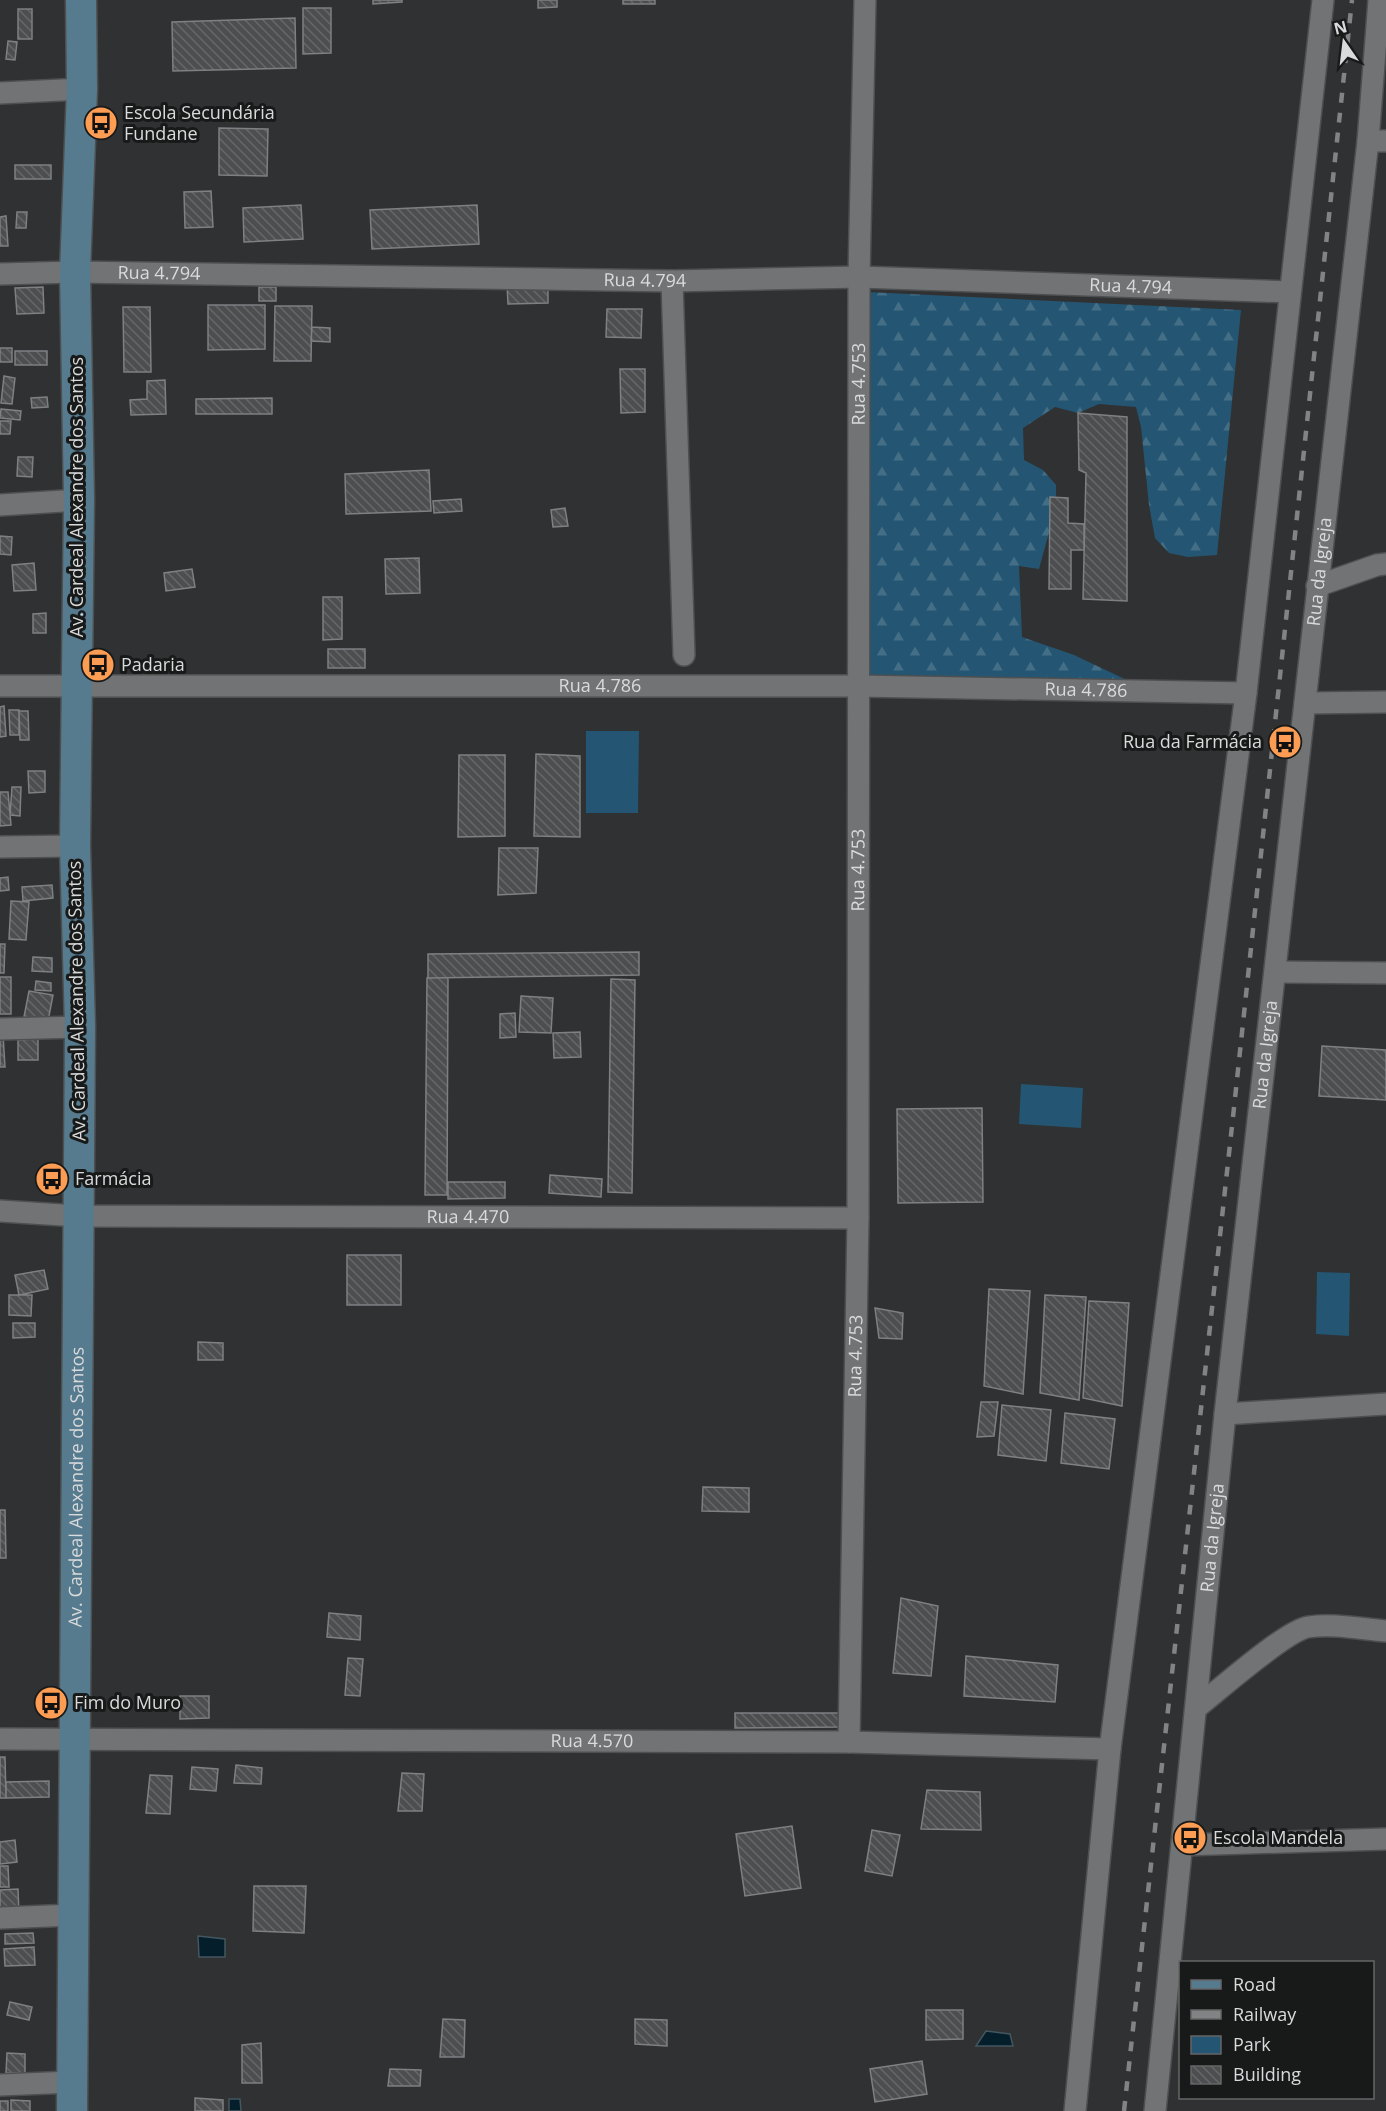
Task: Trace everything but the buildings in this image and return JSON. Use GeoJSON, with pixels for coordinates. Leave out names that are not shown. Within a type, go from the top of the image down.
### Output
{"type":"FeatureCollection","features":[{"type":"Feature","properties":{"kind":"main road","name":"Av. Cardeal Alexandre dos Santos"},"geometry":{"type":"LineString","coordinates":[[72,2111],[80,1027],[75,846],[79,500],[75,272],[82,89],[81,0]]}},
{"type":"Feature","properties":{"kind":"street","name":"Rua 4.753"},"geometry":{"type":"LineString","coordinates":[[849,1742],[858,1218],[859,277],[864,0]]}},
{"type":"Feature","properties":{"kind":"street"},"geometry":{"type":"LineString","coordinates":[[1074,2111],[1110,1749],[1246,693],[1323,0]]}},
{"type":"Feature","properties":{"kind":"street","name":"Rua da Igreja"},"geometry":{"type":"LineString","coordinates":[[1155,2111],[1225,1414],[1276,972],[1317,586],[1377,141],[1379,0]]}},
{"type":"Feature","properties":{"kind":"street"},"geometry":{"type":"LineString","coordinates":[[0,93],[82,89]]}},
{"type":"Feature","properties":{"kind":"street","name":"Rua 4.794"},"geometry":{"type":"LineString","coordinates":[[0,274],[75,272],[672,281],[859,277],[1290,292]]}},
{"type":"Feature","properties":{"kind":"street"},"geometry":{"type":"LineString","coordinates":[[672,281],[684,655]]}},
{"type":"Feature","properties":{"kind":"street"},"geometry":{"type":"LineString","coordinates":[[0,505],[79,500]]}},
{"type":"Feature","properties":{"kind":"street"},"geometry":{"type":"LineString","coordinates":[[1317,586],[1386,564]]}},
{"type":"Feature","properties":{"kind":"street","name":"Rua 4.786"},"geometry":{"type":"LineString","coordinates":[[0,686],[858,686],[1246,693]]}},
{"type":"Feature","properties":{"kind":"street"},"geometry":{"type":"LineString","coordinates":[[1305,703],[1386,702]]}},
{"type":"Feature","properties":{"kind":"street"},"geometry":{"type":"LineString","coordinates":[[0,847],[75,846]]}},
{"type":"Feature","properties":{"kind":"street"},"geometry":{"type":"LineString","coordinates":[[1276,972],[1386,973]]}},
{"type":"Feature","properties":{"kind":"street"},"geometry":{"type":"LineString","coordinates":[[0,1029],[80,1027]]}},
{"type":"Feature","properties":{"kind":"street","name":"Rua 4.470"},"geometry":{"type":"LineString","coordinates":[[0,1211],[78,1215],[858,1218]]}},
{"type":"Feature","properties":{"kind":"street"},"geometry":{"type":"LineString","coordinates":[[1225,1414],[1386,1404]]}},
{"type":"Feature","properties":{"kind":"street"},"geometry":{"type":"LineString","coordinates":[[1196,1708],[1285,1637],[1305,1627],[1322,1626],[1386,1631]]}},
{"type":"Feature","properties":{"kind":"street","name":"Rua 4.570"},"geometry":{"type":"LineString","coordinates":[[0,1739],[849,1742],[1110,1749]]}},
{"type":"Feature","properties":{"kind":"street"},"geometry":{"type":"LineString","coordinates":[[1183,1845],[1386,1839]]}},
{"type":"Feature","properties":{"kind":"street"},"geometry":{"type":"LineString","coordinates":[[0,1917],[73,1915]]}},
{"type":"Feature","properties":{"kind":"street"},"geometry":{"type":"LineString","coordinates":[[0,2085],[72,2082]]}},
{"type":"Feature","properties":{"kind":"green space"},"geometry":{"type":"Polygon","coordinates":[[[867,292],[1241,310],[1217,555],[1188,557],[1169,553],[1155,538],[1149,505],[1141,427],[1136,407],[1099,404],[1078,413],[1055,407],[1023,428],[1024,460],[1043,470],[1056,485],[1056,507],[1039,569],[1019,566],[1022,637],[1074,655],[1131,682],[858,686],[867,292]]]}},
{"type":"Feature","properties":{"kind":"green space"},"geometry":{"type":"Polygon","coordinates":[[[586,731],[639,731],[638,813],[586,813],[586,731]]]}},
{"type":"Feature","properties":{"kind":"green space"},"geometry":{"type":"Polygon","coordinates":[[[1021,1084],[1083,1088],[1081,1128],[1019,1124],[1021,1084]]]}},
{"type":"Feature","properties":{"kind":"green space"},"geometry":{"type":"Polygon","coordinates":[[[1317,1272],[1350,1273],[1349,1336],[1316,1334],[1317,1272]]]}},
{"type":"Feature","properties":{"kind":"shaded area"},"geometry":{"type":"Polygon","coordinates":[[[198,1936],[225,1939],[225,1957],[199,1957],[198,1936]]]}},
{"type":"Feature","properties":{"kind":"shaded area"},"geometry":{"type":"Polygon","coordinates":[[[986,2031],[1010,2034],[1013,2046],[976,2046],[986,2031]]]}},
{"type":"Feature","properties":{"kind":"shaded area"},"geometry":{"type":"Polygon","coordinates":[[[229,2099],[240,2099],[241,2111],[229,2111],[229,2099]]]}},
{"type":"Feature","properties":{"kind":"railway"},"geometry":{"type":"LineString","coordinates":[[1124,2111],[1352,0]]}},
{"type":"Feature","properties":{"kind":"place","name":"Escola Secundária Fundane"},"geometry":{"type":"Point","coordinates":[101,123]}},
{"type":"Feature","properties":{"kind":"place","name":"Padaria"},"geometry":{"type":"Point","coordinates":[98,665]}},
{"type":"Feature","properties":{"kind":"place","name":"Rua da Farmácia"},"geometry":{"type":"Point","coordinates":[1285,742]}},
{"type":"Feature","properties":{"kind":"place","name":"Farmácia"},"geometry":{"type":"Point","coordinates":[52,1179]}},
{"type":"Feature","properties":{"kind":"place","name":"Fim do Muro"},"geometry":{"type":"Point","coordinates":[51,1703]}},
{"type":"Feature","properties":{"kind":"place","name":"Escola Mandela"},"geometry":{"type":"Point","coordinates":[1190,1838]}}]}
